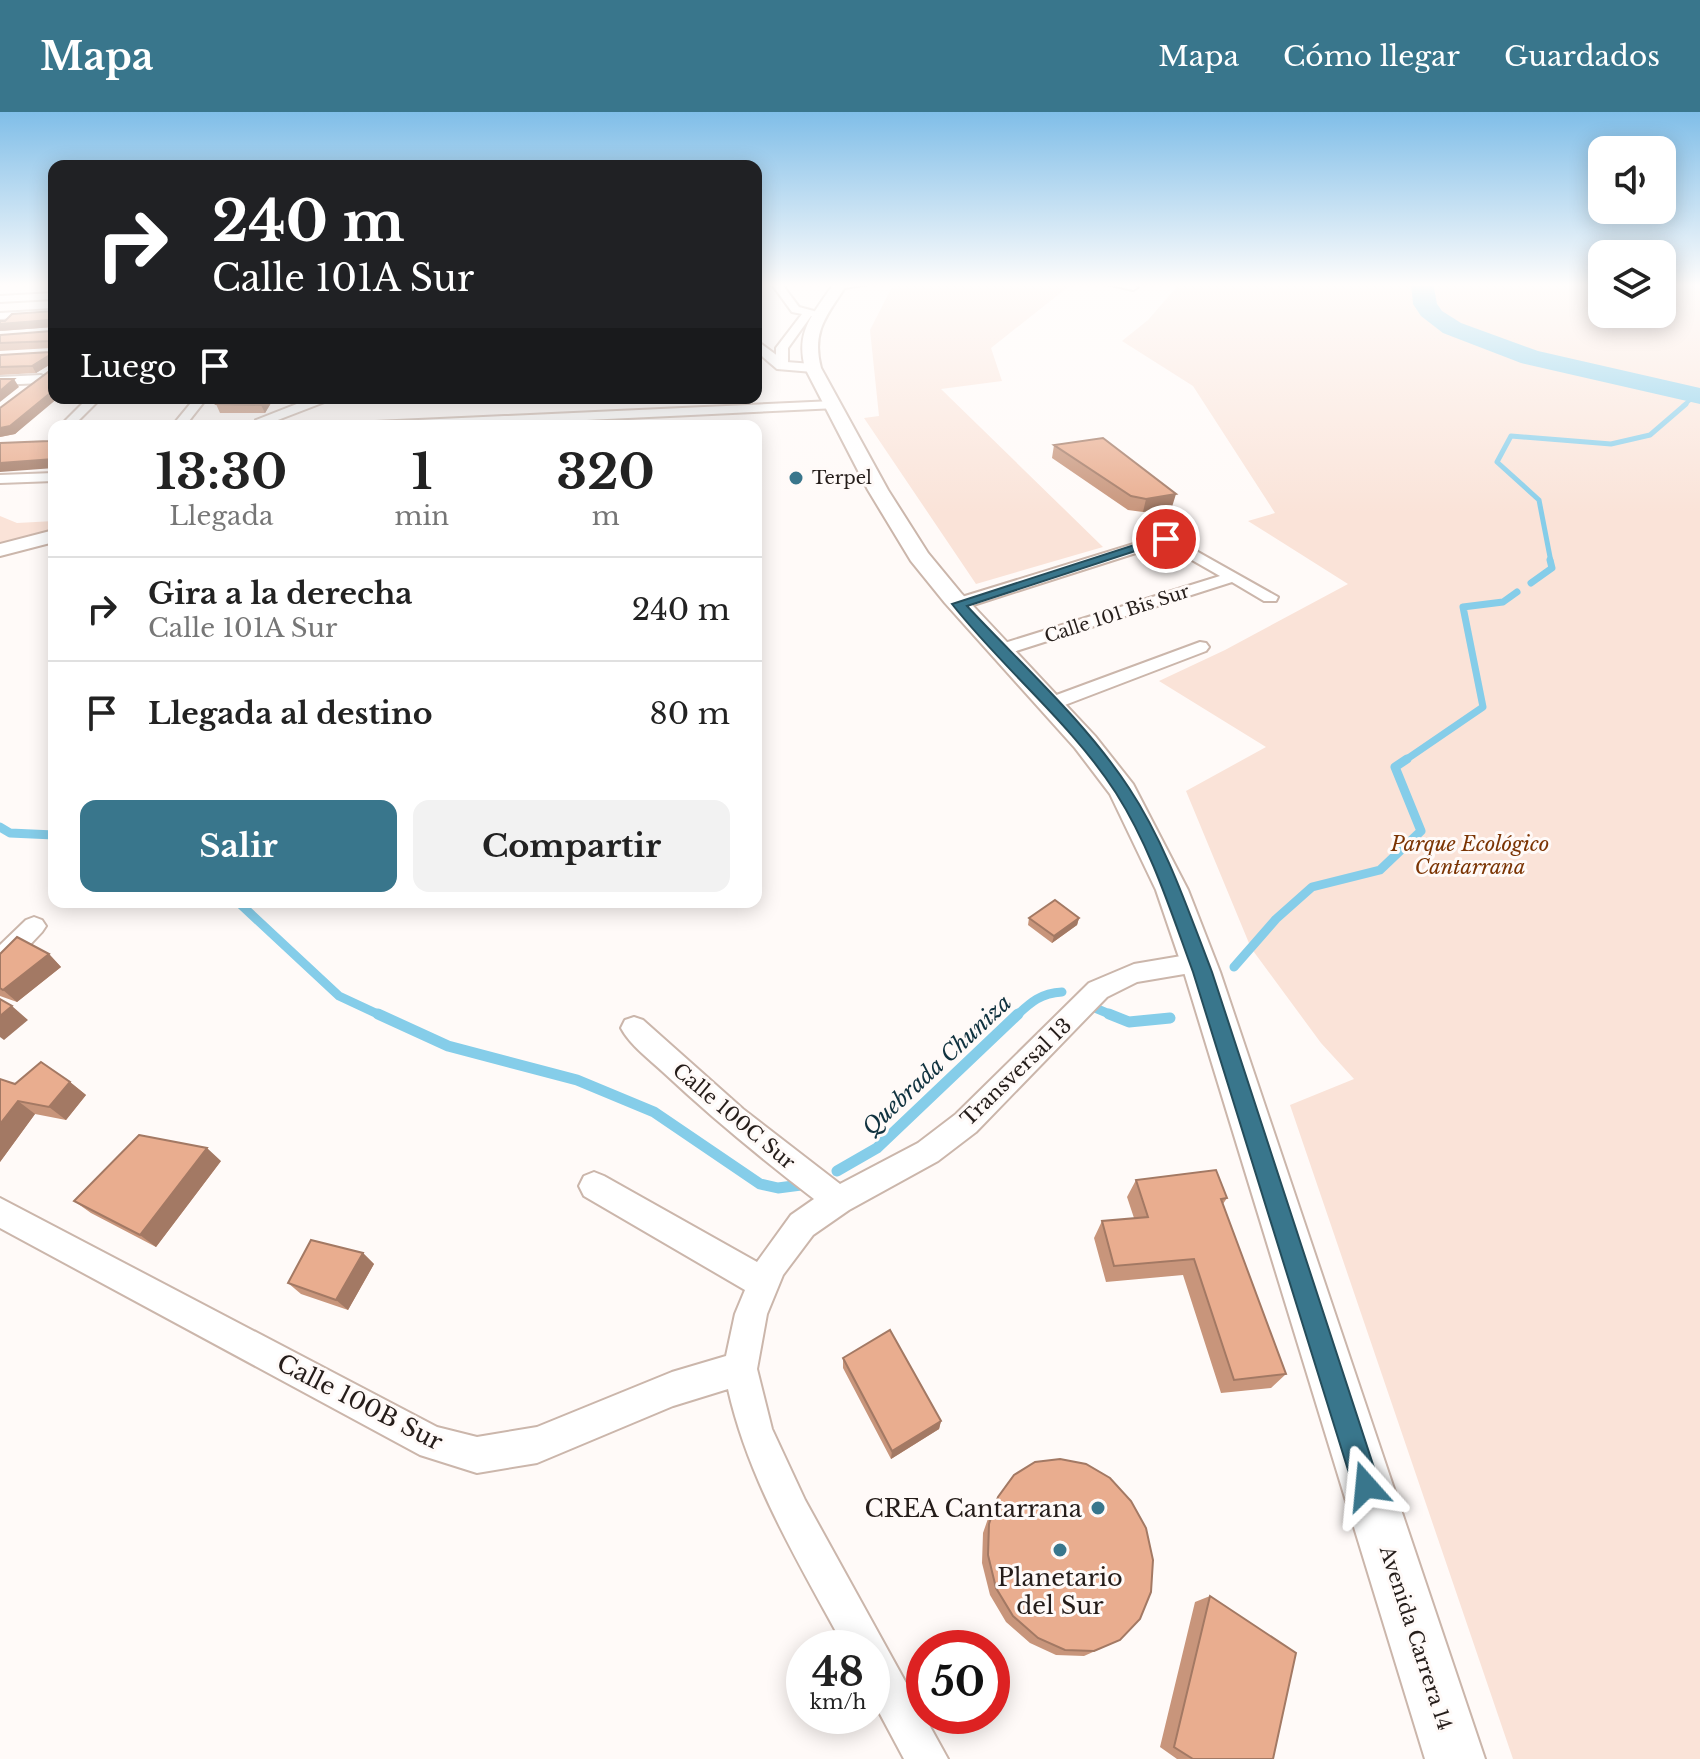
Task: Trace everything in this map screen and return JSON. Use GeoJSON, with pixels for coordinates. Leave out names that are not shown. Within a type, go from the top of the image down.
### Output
{"type":"FeatureCollection","features":[{"type":"Feature","properties":{"kind":"main road","name":"Avenida Carrera 14"},"geometry":{"type":"LineString","coordinates":[[801,360],[798,367],[833,405],[907,538],[958,604],[1085,742],[1123,791],[1172,890],[1199,963],[1455,1759]]}},
{"type":"Feature","properties":{"kind":"street"},"geometry":{"type":"LineString","coordinates":[[782,360],[798,367]]}},
{"type":"Feature","properties":{"kind":"street"},"geometry":{"type":"LineString","coordinates":[[21,395],[48,373]]}},
{"type":"Feature","properties":{"kind":"street"},"geometry":{"type":"LineString","coordinates":[[0,381],[41,379]]}},
{"type":"Feature","properties":{"kind":"street"},"geometry":{"type":"LineString","coordinates":[[72,420],[89,404]]}},
{"type":"Feature","properties":{"kind":"street"},"geometry":{"type":"LineString","coordinates":[[183,420],[196,404]]}},
{"type":"Feature","properties":{"kind":"street"},"geometry":{"type":"LineString","coordinates":[[264,420],[278,404]]}},
{"type":"Feature","properties":{"kind":"street"},"geometry":{"type":"LineString","coordinates":[[269,420],[311,404]]}},
{"type":"Feature","properties":{"kind":"street"},"geometry":{"type":"LineString","coordinates":[[583,417],[584,404]]}},
{"type":"Feature","properties":{"kind":"street"},"geometry":{"type":"LineString","coordinates":[[674,413],[675,404]]}},
{"type":"Feature","properties":{"kind":"street"},"geometry":{"type":"LineString","coordinates":[[514,420],[833,405]]}},
{"type":"Feature","properties":{"kind":"street"},"geometry":{"type":"LineString","coordinates":[[0,479],[48,477]]}},
{"type":"Feature","properties":{"kind":"street"},"geometry":{"type":"LineString","coordinates":[[0,550],[48,538]]}},
{"type":"Feature","properties":{"kind":"street"},"geometry":{"type":"LineString","coordinates":[[958,604],[1166,539],[1270,597]]}},
{"type":"Feature","properties":{"kind":"street","name":"Calle 101 Bis Sur"},"geometry":{"type":"LineString","coordinates":[[1001,650],[1233,577]]}},
{"type":"Feature","properties":{"kind":"street"},"geometry":{"type":"LineString","coordinates":[[1050,704],[1200,647]]}},
{"type":"Feature","properties":{"kind":"street"},"geometry":{"type":"LineString","coordinates":[[0,960],[34,926]]}},
{"type":"Feature","properties":{"kind":"street","name":"Transversal 13"},"geometry":{"type":"LineString","coordinates":[[740,1369],[751,1314],[771,1265],[802,1225],[838,1200],[928,1152],[966,1123],[1098,990],[1115,979],[1137,972],[1199,963]]}},
{"type":"Feature","properties":{"kind":"street","name":"Calle 100C Sur"},"geometry":{"type":"LineString","coordinates":[[634,1028],[684,1078],[742,1127],[838,1200]]}},
{"type":"Feature","properties":{"kind":"street"},"geometry":{"type":"LineString","coordinates":[[594,1186],[764,1283]]}},
{"type":"Feature","properties":{"kind":"street","name":"Calle 100B Sur"},"geometry":{"type":"LineString","coordinates":[[0,1212],[432,1443],[477,1455],[537,1445],[672,1389],[740,1369]]}},
{"type":"Feature","properties":{"kind":"street"},"geometry":{"type":"LineString","coordinates":[[740,1369],[755,1432],[792,1513],[857,1630]]}},
{"type":"Feature","properties":{"kind":"street"},"geometry":{"type":"LineString","coordinates":[[890,1691],[927,1759]]}},
{"type":"Feature","properties":{"kind":"green space"},"geometry":{"type":"Polygon","coordinates":[[[873,360],[995,360],[1002,381],[941,389],[1103,547],[976,584],[864,418],[879,416],[873,360]]]}},
{"type":"Feature","properties":{"kind":"green space","name":"Parque Ecológico Cantarrana"},"geometry":{"type":"Polygon","coordinates":[[[1152,360],[1700,360],[1700,1759],[1513,1759],[1290,1105],[1354,1079],[1321,1043],[1251,948],[1186,791],[1266,747],[1159,681],[1225,650],[1348,584],[1248,521],[1275,513],[1193,386],[1152,360]]]}},
{"type":"Feature","properties":{"kind":"green space"},"geometry":{"type":"Polygon","coordinates":[[[0,516],[17,523],[48,521],[48,531],[0,543],[0,516]]]}},
{"type":"Feature","properties":{"kind":"building"},"geometry":{"type":"Polygon","coordinates":[[[0,360],[42,360],[32,366],[0,367],[0,360]]]}},
{"type":"Feature","properties":{"kind":"building"},"geometry":{"type":"Polygon","coordinates":[[[48,372],[48,395],[10,426],[0,428],[0,408],[48,372]]]}},
{"type":"Feature","properties":{"kind":"building"},"geometry":{"type":"Polygon","coordinates":[[[0,379],[14,379],[0,391],[0,379]]]}},
{"type":"Feature","properties":{"kind":"building"},"geometry":{"type":"Polygon","coordinates":[[[1103,438],[1176,494],[1146,499],[1131,496],[1054,445],[1103,438]]]}},
{"type":"Feature","properties":{"kind":"building"},"geometry":{"type":"Polygon","coordinates":[[[48,441],[48,459],[0,463],[0,443],[48,441]]]}},
{"type":"Feature","properties":{"kind":"building"},"geometry":{"type":"Polygon","coordinates":[[[1055,900],[1079,918],[1054,936],[1029,918],[1055,900]]]}},
{"type":"Feature","properties":{"kind":"building"},"geometry":{"type":"Polygon","coordinates":[[[17,937],[49,954],[3,990],[0,988],[0,954],[17,937]]]}},
{"type":"Feature","properties":{"kind":"building"},"geometry":{"type":"Polygon","coordinates":[[[0,999],[12,1006],[0,1016],[0,999]]]}},
{"type":"Feature","properties":{"kind":"building"},"geometry":{"type":"Polygon","coordinates":[[[41,1062],[70,1082],[49,1107],[18,1101],[0,1124],[0,1079],[15,1084],[41,1062]]]}},
{"type":"Feature","properties":{"kind":"building"},"geometry":{"type":"Polygon","coordinates":[[[139,1135],[207,1148],[140,1235],[74,1201],[139,1135]]]}},
{"type":"Feature","properties":{"kind":"building"},"geometry":{"type":"Polygon","coordinates":[[[1216,1170],[1227,1198],[1221,1199],[1286,1374],[1234,1380],[1194,1259],[1114,1266],[1102,1221],[1148,1217],[1136,1180],[1216,1170]]]}},
{"type":"Feature","properties":{"kind":"building"},"geometry":{"type":"Polygon","coordinates":[[[311,1240],[363,1253],[336,1300],[288,1283],[311,1240]]]}},
{"type":"Feature","properties":{"kind":"building"},"geometry":{"type":"Polygon","coordinates":[[[890,1330],[941,1421],[892,1451],[843,1358],[890,1330]]]}},
{"type":"Feature","properties":{"kind":"building","name":"Planetario del Sur"},"geometry":{"type":"Polygon","coordinates":[[[1060,1459],[1086,1464],[1110,1478],[1131,1501],[1146,1528],[1153,1560],[1151,1592],[1140,1619],[1120,1640],[1094,1651],[1065,1650],[1038,1638],[1013,1616],[996,1588],[988,1555],[989,1524],[998,1497],[1014,1475],[1035,1462],[1060,1459]]]}},
{"type":"Feature","properties":{"kind":"building"},"geometry":{"type":"Polygon","coordinates":[[[1210,1596],[1296,1653],[1273,1759],[1193,1759],[1174,1747],[1210,1596]]]}},
{"type":"Feature","properties":{"kind":"waterway"},"geometry":{"type":"LineString","coordinates":[[1542,360],[1700,396]]}},
{"type":"Feature","properties":{"kind":"waterway","name":"Quebrada Chuniza"},"geometry":{"type":"LineString","coordinates":[[1683,406],[1696,395]]}},
{"type":"Feature","properties":{"kind":"waterway","name":"Quebrada Chuniza"},"geometry":{"type":"LineString","coordinates":[[1551,562],[1539,500],[1497,462],[1511,436],[1611,444],[1650,435],[1686,404]]}},
{"type":"Feature","properties":{"kind":"waterway","name":"Quebrada Chuniza"},"geometry":{"type":"LineString","coordinates":[[1531,583],[1552,568],[1550,560]]}},
{"type":"Feature","properties":{"kind":"waterway","name":"Quebrada Chuniza"},"geometry":{"type":"LineString","coordinates":[[1404,761],[1483,707],[1463,607],[1503,602],[1517,592]]}},
{"type":"Feature","properties":{"kind":"waterway","name":"Quebrada Chuniza"},"geometry":{"type":"LineString","coordinates":[[1234,967],[1276,919],[1312,887],[1380,870],[1421,831],[1395,767],[1404,761]]}},
{"type":"Feature","properties":{"kind":"waterway","name":"Quebrada Chuniza"},"geometry":{"type":"LineString","coordinates":[[0,827],[10,833],[48,835]]}},
{"type":"Feature","properties":{"kind":"waterway","name":"Quebrada Chuniza"},"geometry":{"type":"LineString","coordinates":[[244,908],[339,996],[382,1016]]}},
{"type":"Feature","properties":{"kind":"waterway","name":"Quebrada Chuniza"},"geometry":{"type":"LineString","coordinates":[[1016,1016],[1037,999],[1062,992]]}},
{"type":"Feature","properties":{"kind":"waterway","name":"Quebrada Chuniza"},"geometry":{"type":"LineString","coordinates":[[1095,1008],[1114,1016]]}},
{"type":"Feature","properties":{"kind":"waterway","name":"Quebrada Chuniza"},"geometry":{"type":"LineString","coordinates":[[378,1014],[448,1046],[577,1080],[654,1112],[760,1184],[778,1188],[801,1185]]}},
{"type":"Feature","properties":{"kind":"waterway","name":"Quebrada Chuniza"},"geometry":{"type":"LineString","coordinates":[[837,1171],[877,1148],[1018,1014]]}},
{"type":"Feature","properties":{"kind":"waterway","name":"Quebrada Chuniza"},"geometry":{"type":"LineString","coordinates":[[1109,1014],[1114,1016]]}},
{"type":"Feature","properties":{"kind":"waterway","name":"Quebrada Chuniza"},"geometry":{"type":"LineString","coordinates":[[1114,1016],[1129,1022],[1170,1018]]}},
{"type":"Feature","properties":{"kind":"place","name":"Terpel"},"geometry":{"type":"Point","coordinates":[796,478]}},
{"type":"Feature","properties":{"kind":"place","name":"CREA Cantarrana"},"geometry":{"type":"Point","coordinates":[1098,1508]}},
{"type":"Feature","properties":{"kind":"place","name":"Planetario del Sur"},"geometry":{"type":"Point","coordinates":[1060,1550]}},
{"type":"Feature","properties":{"kind":"route"},"geometry":{"type":"LineString","coordinates":[[1166,539],[958,604],[1085,742],[1123,791],[1144,828],[1172,890],[1202,972],[1366,1486]]}}]}
